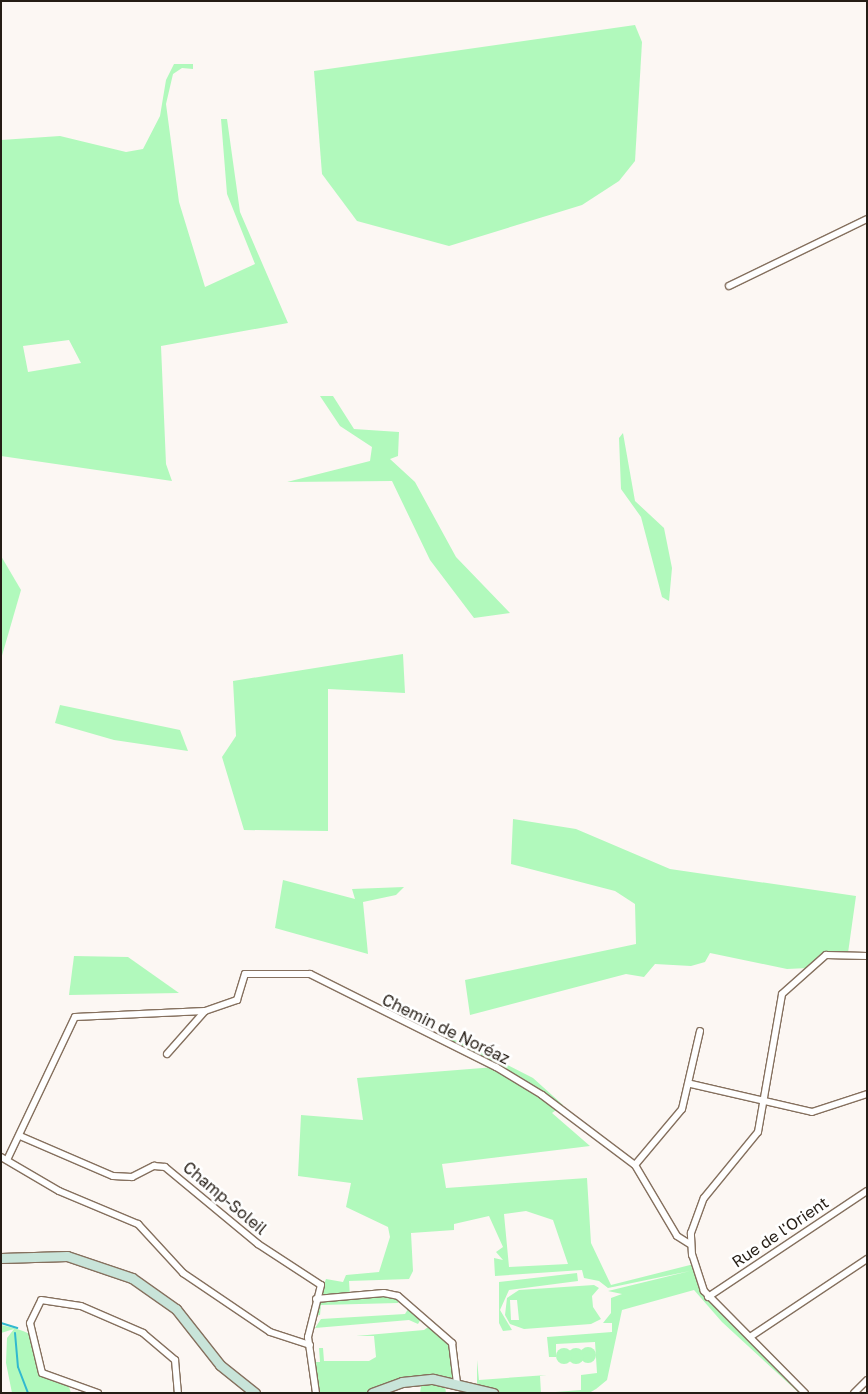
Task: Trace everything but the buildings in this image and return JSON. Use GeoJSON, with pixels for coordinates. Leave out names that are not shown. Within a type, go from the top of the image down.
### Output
{"type":"FeatureCollection","features":[{"type":"Feature","properties":{"kind":"street"},"geometry":{"type":"LineString","coordinates":[[730,286],[867,220]]}},
{"type":"Feature","properties":{"kind":"street"},"geometry":{"type":"LineString","coordinates":[[805,1393],[708,1297],[697,1277],[690,1244],[701,1202],[758,1132],[765,1099],[777,1014],[786,989],[826,956],[867,956]]}},
{"type":"Feature","properties":{"kind":"street","name":"Chemin de Noréaz"},"geometry":{"type":"LineString","coordinates":[[167,1054],[205,1011],[237,1000],[245,974],[310,974],[384,1015],[496,1067],[635,1165],[677,1236],[690,1244]]}},
{"type":"Feature","properties":{"kind":"street"},"geometry":{"type":"LineString","coordinates":[[205,1011],[75,1017],[20,1136],[4,1159],[66,1194],[138,1224],[184,1274],[270,1332],[310,1345]]}},
{"type":"Feature","properties":{"kind":"street"},"geometry":{"type":"LineString","coordinates":[[635,1165],[682,1108],[691,1084],[700,1031]]}},
{"type":"Feature","properties":{"kind":"street"},"geometry":{"type":"LineString","coordinates":[[691,1084],[818,1112],[867,1094]]}},
{"type":"Feature","properties":{"kind":"street","name":"Champ-Soleil"},"geometry":{"type":"LineString","coordinates":[[20,1136],[113,1176],[132,1178],[158,1166],[170,1169],[254,1240],[321,1286],[316,1299],[310,1345],[316,1393]]}},
{"type":"Feature","properties":{"kind":"street","name":"Rue de l'Orient"},"geometry":{"type":"LineString","coordinates":[[708,1297],[867,1191]]}},
{"type":"Feature","properties":{"kind":"street"},"geometry":{"type":"LineString","coordinates":[[1,1258],[67,1256],[132,1278],[176,1309],[220,1365],[255,1393]]}},
{"type":"Feature","properties":{"kind":"street"},"geometry":{"type":"LineString","coordinates":[[750,1338],[867,1259]]}},
{"type":"Feature","properties":{"kind":"street"},"geometry":{"type":"LineString","coordinates":[[316,1299],[384,1293],[398,1296],[452,1343],[457,1383]]}},
{"type":"Feature","properties":{"kind":"street"},"geometry":{"type":"LineString","coordinates":[[98,1393],[42,1373],[30,1324],[41,1300],[82,1307],[143,1333],[175,1360],[178,1393]]}},
{"type":"Feature","properties":{"kind":"street"},"geometry":{"type":"LineString","coordinates":[[372,1393],[412,1380],[457,1383],[493,1393]]}},
{"type":"Feature","properties":{"kind":"street"},"geometry":{"type":"LineString","coordinates":[[854,1393],[867,1380]]}},
{"type":"Feature","properties":{"kind":"green space"},"geometry":{"type":"Polygon","coordinates":[[[635,25],[642,42],[635,161],[619,181],[582,205],[449,246],[357,221],[322,174],[314,71],[635,25]]]}},
{"type":"Feature","properties":{"kind":"green space"},"geometry":{"type":"Polygon","coordinates":[[[174,64],[193,64],[193,69],[182,68],[173,74],[166,104],[179,202],[205,287],[255,264],[227,194],[221,119],[227,119],[240,212],[288,323],[161,346],[166,464],[172,481],[1,456],[1,140],[60,136],[126,152],[143,149],[160,116],[166,80],[174,64]],[[69,340],[23,346],[28,372],[81,363],[69,340]]]}},
{"type":"Feature","properties":{"kind":"green space"},"geometry":{"type":"Polygon","coordinates":[[[320,396],[333,396],[354,429],[399,432],[398,456],[390,459],[415,482],[456,557],[510,613],[474,618],[430,560],[392,481],[287,482],[370,461],[372,447],[340,426],[320,396]]]}},
{"type":"Feature","properties":{"kind":"green space"},"geometry":{"type":"Polygon","coordinates":[[[623,433],[635,501],[664,528],[672,568],[669,601],[662,597],[641,517],[621,489],[619,438],[623,433]]]}},
{"type":"Feature","properties":{"kind":"green space"},"geometry":{"type":"Polygon","coordinates":[[[1,556],[21,590],[1,659],[1,556]]]}},
{"type":"Feature","properties":{"kind":"green space"},"geometry":{"type":"Polygon","coordinates":[[[403,654],[405,693],[328,689],[328,831],[244,830],[222,757],[236,736],[233,681],[403,654]]]}},
{"type":"Feature","properties":{"kind":"green space"},"geometry":{"type":"Polygon","coordinates":[[[60,705],[180,730],[188,751],[114,740],[55,723],[60,705]]]}},
{"type":"Feature","properties":{"kind":"green space"},"geometry":{"type":"Polygon","coordinates":[[[513,819],[576,829],[670,869],[856,896],[848,953],[836,953],[808,968],[787,969],[710,953],[705,962],[691,966],[655,964],[644,977],[626,974],[470,1015],[465,980],[636,944],[635,904],[615,891],[511,864],[513,819]]]}},
{"type":"Feature","properties":{"kind":"green space"},"geometry":{"type":"Polygon","coordinates":[[[283,880],[355,899],[352,889],[404,887],[396,895],[363,902],[368,954],[275,928],[283,880]]]}},
{"type":"Feature","properties":{"kind":"green space"},"geometry":{"type":"Polygon","coordinates":[[[74,956],[128,957],[179,993],[69,995],[74,956]]]}},
{"type":"Feature","properties":{"kind":"green space"},"geometry":{"type":"Polygon","coordinates":[[[417,1031],[462,1042],[533,1078],[563,1105],[552,1113],[590,1146],[442,1164],[446,1188],[587,1178],[591,1243],[611,1285],[694,1264],[699,1283],[805,1393],[799,1393],[722,1322],[694,1290],[622,1310],[607,1380],[596,1389],[589,1393],[543,1393],[581,1390],[581,1375],[597,1373],[595,1342],[556,1344],[556,1357],[549,1357],[547,1337],[612,1332],[612,1323],[603,1323],[611,1313],[611,1298],[622,1294],[608,1291],[690,1271],[608,1288],[599,1281],[584,1278],[582,1270],[495,1276],[494,1258],[503,1260],[496,1252],[503,1247],[489,1216],[454,1224],[454,1230],[411,1233],[413,1271],[409,1279],[349,1281],[350,1297],[384,1293],[401,1298],[398,1303],[321,1305],[320,1315],[312,1316],[326,1279],[343,1282],[346,1275],[379,1272],[390,1237],[388,1227],[346,1207],[351,1183],[298,1176],[301,1115],[363,1120],[357,1078],[495,1067],[417,1031]],[[526,1211],[504,1214],[509,1267],[568,1264],[553,1220],[526,1211]]]}},
{"type":"Feature","properties":{"kind":"green space"},"geometry":{"type":"Polygon","coordinates":[[[577,1273],[578,1281],[509,1290],[500,1310],[512,1330],[503,1331],[499,1323],[499,1282],[577,1273]]]}},
{"type":"Feature","properties":{"kind":"green space"},"geometry":{"type":"Polygon","coordinates":[[[594,1285],[599,1288],[592,1296],[593,1307],[601,1319],[591,1324],[524,1329],[510,1324],[505,1315],[507,1298],[519,1290],[594,1285]],[[510,1300],[511,1320],[519,1320],[517,1300],[510,1300]]]}},
{"type":"Feature","properties":{"kind":"green space"},"geometry":{"type":"Polygon","coordinates":[[[410,1306],[422,1317],[418,1324],[409,1320],[315,1328],[321,1319],[405,1314],[410,1306]]]}},
{"type":"Feature","properties":{"kind":"green space"},"geometry":{"type":"Polygon","coordinates":[[[1,1325],[14,1328],[32,1335],[40,1370],[68,1384],[71,1393],[12,1393],[6,1363],[7,1338],[14,1329],[1,1333],[1,1325]]]}},
{"type":"Feature","properties":{"kind":"green space"},"geometry":{"type":"Polygon","coordinates":[[[431,1325],[452,1343],[456,1378],[445,1386],[446,1393],[420,1393],[422,1380],[372,1393],[315,1393],[312,1362],[320,1362],[319,1348],[323,1348],[324,1361],[369,1361],[376,1357],[374,1336],[356,1336],[424,1330],[431,1325]]]}},
{"type":"Feature","properties":{"kind":"green space"},"geometry":{"type":"Polygon","coordinates":[[[588,1347],[594,1349],[596,1355],[594,1361],[588,1363],[582,1361],[580,1355],[582,1349],[588,1347]]]}},
{"type":"Feature","properties":{"kind":"green space"},"geometry":{"type":"Polygon","coordinates":[[[564,1348],[570,1350],[572,1356],[570,1362],[564,1364],[558,1362],[556,1356],[558,1350],[564,1348]]]}},
{"type":"Feature","properties":{"kind":"green space"},"geometry":{"type":"Polygon","coordinates":[[[576,1348],[582,1350],[584,1356],[582,1362],[576,1364],[570,1362],[568,1356],[570,1350],[576,1348]]]}},
{"type":"Feature","properties":{"kind":"green space"},"geometry":{"type":"Polygon","coordinates":[[[477,1360],[479,1380],[547,1375],[540,1376],[541,1393],[493,1393],[477,1386],[477,1360]]]}},
{"type":"Feature","properties":{"kind":"waterway"},"geometry":{"type":"LineString","coordinates":[[1,1323],[17,1328]]}},
{"type":"Feature","properties":{"kind":"waterway"},"geometry":{"type":"LineString","coordinates":[[15,1333],[18,1367],[28,1393]]}}]}
